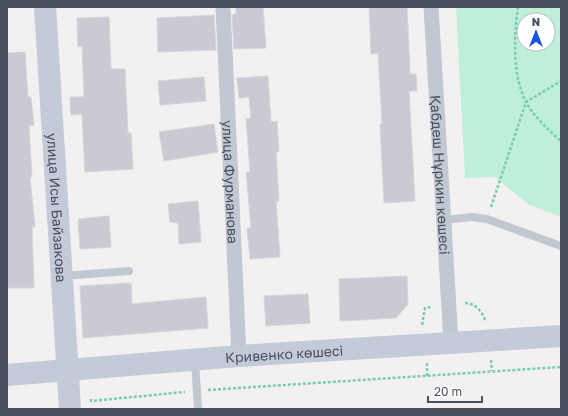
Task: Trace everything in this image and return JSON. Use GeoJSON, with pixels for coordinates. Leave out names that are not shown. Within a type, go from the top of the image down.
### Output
{"type":"FeatureCollection","features":[{"type":"Feature","properties":{"kind":"street","name":"улица Исы Байзакова"},"geometry":{"type":"LineString","coordinates":[[46,7],[70,409]]}},
{"type":"Feature","properties":{"kind":"street","name":"улица Фурманова"},"geometry":{"type":"LineString","coordinates":[[223,7],[239,356]]}},
{"type":"Feature","properties":{"kind":"street","name":"Қабдеш Нұркин көшесі"},"geometry":{"type":"LineString","coordinates":[[431,7],[451,342]]}},
{"type":"Feature","properties":{"kind":"street","name":"Кривенко көшесі"},"geometry":{"type":"LineString","coordinates":[[7,375],[239,356],[561,336]]}},
{"type":"Feature","properties":{"kind":"lane"},"geometry":{"type":"LineString","coordinates":[[444,220],[472,218],[487,219],[561,246]]}},
{"type":"Feature","properties":{"kind":"lane"},"geometry":{"type":"LineString","coordinates":[[62,276],[129,271]]}},
{"type":"Feature","properties":{"kind":"lane"},"geometry":{"type":"LineString","coordinates":[[195,360],[198,409]]}},
{"type":"Feature","properties":{"kind":"path"},"geometry":{"type":"LineString","coordinates":[[518,7],[515,46],[517,70],[526,102],[554,135],[561,141]]}},
{"type":"Feature","properties":{"kind":"path"},"geometry":{"type":"LineString","coordinates":[[487,219],[526,102],[561,81]]}},
{"type":"Feature","properties":{"kind":"path"},"geometry":{"type":"LineString","coordinates":[[90,368],[91,401],[197,391],[561,366]]}},
{"type":"Feature","properties":{"kind":"green space"},"geometry":{"type":"Polygon","coordinates":[[[456,7],[561,7],[561,217],[528,204],[495,177],[465,178],[456,7]]]}},
{"type":"Feature","properties":{"kind":"building"},"geometry":{"type":"Polygon","coordinates":[[[236,7],[263,7],[266,48],[234,49],[232,15],[236,14],[236,7]]]}},
{"type":"Feature","properties":{"kind":"building"},"geometry":{"type":"Polygon","coordinates":[[[369,7],[407,7],[410,74],[416,74],[417,91],[409,91],[415,201],[384,203],[378,53],[371,54],[369,7]]]}},
{"type":"Feature","properties":{"kind":"building"},"geometry":{"type":"Polygon","coordinates":[[[214,15],[216,50],[158,52],[157,18],[214,15]]]}},
{"type":"Feature","properties":{"kind":"building"},"geometry":{"type":"Polygon","coordinates":[[[109,17],[111,69],[125,69],[128,133],[131,133],[133,169],[85,172],[82,114],[71,115],[70,97],[84,97],[82,46],[78,47],[77,18],[109,17]]]}},
{"type":"Feature","properties":{"kind":"building"},"geometry":{"type":"Polygon","coordinates":[[[25,52],[28,97],[31,97],[34,125],[29,126],[32,177],[30,177],[35,227],[32,227],[34,288],[7,288],[7,53],[25,52]]]}},
{"type":"Feature","properties":{"kind":"building"},"geometry":{"type":"Polygon","coordinates":[[[268,76],[271,122],[277,121],[279,152],[276,152],[279,201],[276,201],[280,257],[250,259],[247,228],[251,228],[246,172],[250,172],[246,119],[251,118],[249,97],[239,98],[237,78],[268,76]]]}},
{"type":"Feature","properties":{"kind":"building"},"geometry":{"type":"Polygon","coordinates":[[[204,77],[206,101],[160,105],[158,81],[204,77]]]}},
{"type":"Feature","properties":{"kind":"building"},"geometry":{"type":"Polygon","coordinates":[[[214,124],[218,152],[164,161],[159,132],[214,124]]]}},
{"type":"Feature","properties":{"kind":"building"},"geometry":{"type":"Polygon","coordinates":[[[198,201],[201,242],[179,244],[178,223],[170,222],[168,204],[198,201]]]}},
{"type":"Feature","properties":{"kind":"building"},"geometry":{"type":"Polygon","coordinates":[[[109,216],[111,247],[80,249],[78,219],[109,216]]]}},
{"type":"Feature","properties":{"kind":"building"},"geometry":{"type":"Polygon","coordinates":[[[407,276],[408,304],[396,318],[340,321],[339,279],[407,276]]]}},
{"type":"Feature","properties":{"kind":"building"},"geometry":{"type":"Polygon","coordinates":[[[131,283],[132,304],[206,297],[208,328],[83,338],[80,286],[131,283]]]}},
{"type":"Feature","properties":{"kind":"building"},"geometry":{"type":"Polygon","coordinates":[[[308,294],[310,323],[266,326],[264,296],[308,294]]]}}]}
